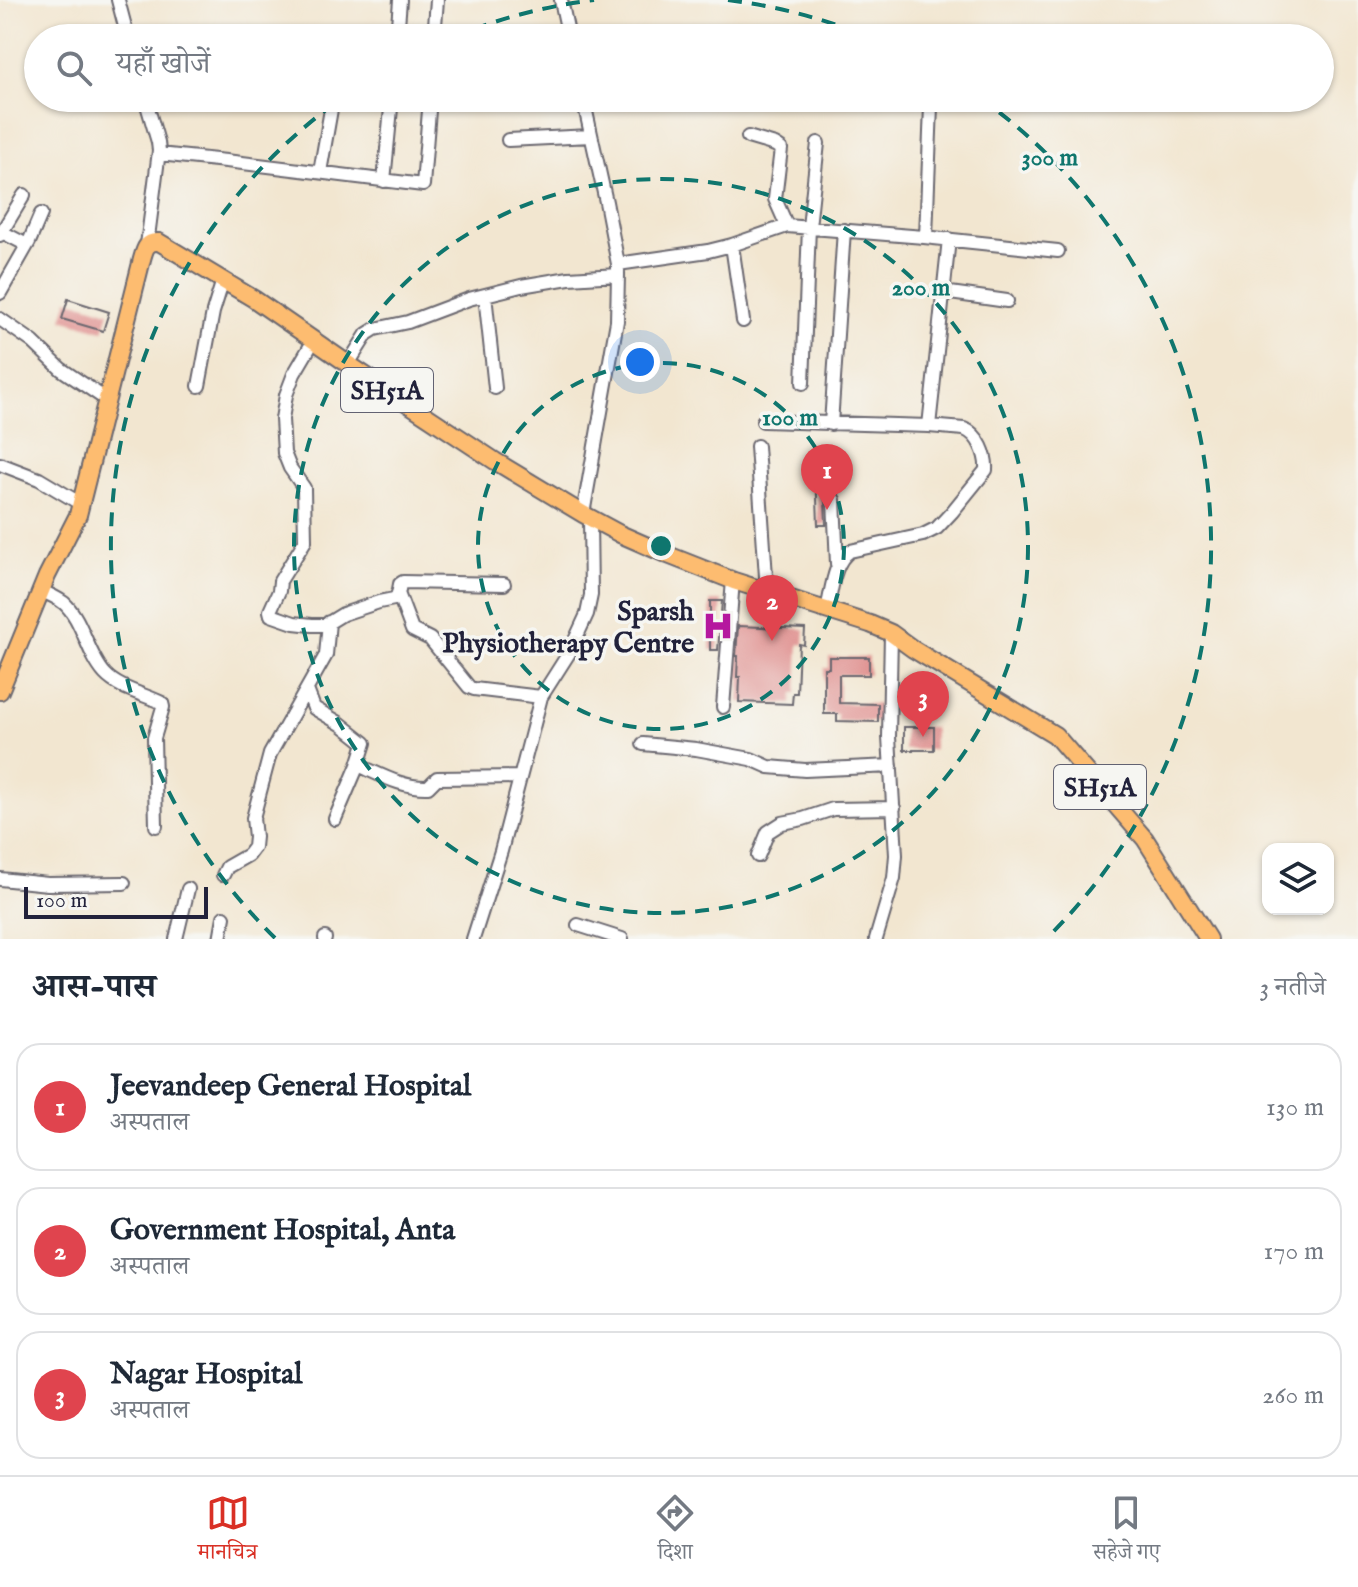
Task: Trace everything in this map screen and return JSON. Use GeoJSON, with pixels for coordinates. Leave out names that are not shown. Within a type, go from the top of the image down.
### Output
{"type":"FeatureCollection","features":[{"type":"Feature","properties":{"kind":"main road","name":"SH51A"},"geometry":{"type":"LineString","coordinates":[[147,245],[162,242],[254,299],[495,461],[586,516],[648,547],[733,580],[827,609],[891,633],[1055,735],[1145,839],[1208,939]]}},
{"type":"Feature","properties":{"kind":"main road"},"geometry":{"type":"LineString","coordinates":[[0,691],[81,504],[147,245]]}},
{"type":"Feature","properties":{"kind":"street"},"geometry":{"type":"LineString","coordinates":[[118,0],[124,24]]}},
{"type":"Feature","properties":{"kind":"street"},"geometry":{"type":"LineString","coordinates":[[398,24],[400,0]]}},
{"type":"Feature","properties":{"kind":"street"},"geometry":{"type":"LineString","coordinates":[[435,24],[437,0]]}},
{"type":"Feature","properties":{"kind":"street"},"geometry":{"type":"LineString","coordinates":[[561,0],[566,24]]}},
{"type":"Feature","properties":{"kind":"street"},"geometry":{"type":"LineString","coordinates":[[147,245],[159,154],[149,112]]}},
{"type":"Feature","properties":{"kind":"street"},"geometry":{"type":"LineString","coordinates":[[320,172],[331,112]]}},
{"type":"Feature","properties":{"kind":"street"},"geometry":{"type":"LineString","coordinates":[[384,181],[391,112]]}},
{"type":"Feature","properties":{"kind":"street"},"geometry":{"type":"LineString","coordinates":[[159,154],[423,185],[429,112]]}},
{"type":"Feature","properties":{"kind":"street"},"geometry":{"type":"LineString","coordinates":[[473,939],[501,851],[541,697],[569,653],[587,614],[591,595],[586,516],[617,321],[618,270],[586,112]]}},
{"type":"Feature","properties":{"kind":"street"},"geometry":{"type":"LineString","coordinates":[[926,237],[931,112]]}},
{"type":"Feature","properties":{"kind":"street"},"geometry":{"type":"LineString","coordinates":[[508,140],[591,136]]}},
{"type":"Feature","properties":{"kind":"street"},"geometry":{"type":"LineString","coordinates":[[748,137],[781,149],[775,199],[787,226]]}},
{"type":"Feature","properties":{"kind":"street"},"geometry":{"type":"LineString","coordinates":[[803,383],[809,227],[818,143]]}},
{"type":"Feature","properties":{"kind":"street"},"geometry":{"type":"LineString","coordinates":[[24,195],[1,233],[27,245]]}},
{"type":"Feature","properties":{"kind":"street"},"geometry":{"type":"LineString","coordinates":[[0,293],[41,214]]}},
{"type":"Feature","properties":{"kind":"street"},"geometry":{"type":"LineString","coordinates":[[348,364],[371,331],[417,320],[485,295],[732,245],[787,226],[1058,251]]}},
{"type":"Feature","properties":{"kind":"street"},"geometry":{"type":"LineString","coordinates":[[831,424],[844,230]]}},
{"type":"Feature","properties":{"kind":"street"},"geometry":{"type":"LineString","coordinates":[[929,426],[949,239]]}},
{"type":"Feature","properties":{"kind":"street"},"geometry":{"type":"LineString","coordinates":[[732,245],[743,321]]}},
{"type":"Feature","properties":{"kind":"street"},"geometry":{"type":"LineString","coordinates":[[199,386],[213,312],[223,280]]}},
{"type":"Feature","properties":{"kind":"street"},"geometry":{"type":"LineString","coordinates":[[943,292],[1007,301]]}},
{"type":"Feature","properties":{"kind":"street"},"geometry":{"type":"LineString","coordinates":[[485,295],[495,388]]}},
{"type":"Feature","properties":{"kind":"street"},"geometry":{"type":"LineString","coordinates":[[0,319],[33,342],[61,369],[107,400]]}},
{"type":"Feature","properties":{"kind":"street"},"geometry":{"type":"LineString","coordinates":[[314,340],[294,374],[282,419],[284,453],[305,492],[305,541],[280,581],[270,614],[294,623],[312,625],[394,599],[403,582],[504,584]]}},
{"type":"Feature","properties":{"kind":"street"},"geometry":{"type":"LineString","coordinates":[[763,421],[964,429],[973,433],[985,459],[986,470],[937,528],[923,535],[845,554],[837,568],[827,609]]}},
{"type":"Feature","properties":{"kind":"street"},"geometry":{"type":"LineString","coordinates":[[757,446],[767,591]]}},
{"type":"Feature","properties":{"kind":"street"},"geometry":{"type":"LineString","coordinates":[[1,468],[39,479],[81,504]]}},
{"type":"Feature","properties":{"kind":"street"},"geometry":{"type":"LineString","coordinates":[[834,500],[837,568]]}},
{"type":"Feature","properties":{"kind":"street"},"geometry":{"type":"LineString","coordinates":[[723,707],[733,580]]}},
{"type":"Feature","properties":{"kind":"street"},"geometry":{"type":"LineString","coordinates":[[41,591],[67,605],[105,674],[162,703],[154,741],[156,826]]}},
{"type":"Feature","properties":{"kind":"street"},"geometry":{"type":"LineString","coordinates":[[398,593],[412,630],[430,639],[469,687],[541,697]]}},
{"type":"Feature","properties":{"kind":"street"},"geometry":{"type":"LineString","coordinates":[[223,875],[227,867],[248,855],[254,847],[252,819],[270,754],[327,650],[329,622]]}},
{"type":"Feature","properties":{"kind":"street"},"geometry":{"type":"LineString","coordinates":[[876,939],[895,874],[897,845],[889,723],[891,633]]}},
{"type":"Feature","properties":{"kind":"street"},"geometry":{"type":"LineString","coordinates":[[307,690],[314,708],[365,743],[335,819]]}},
{"type":"Feature","properties":{"kind":"street"},"geometry":{"type":"LineString","coordinates":[[643,744],[751,759],[769,767],[805,770],[891,766]]}},
{"type":"Feature","properties":{"kind":"street"},"geometry":{"type":"LineString","coordinates":[[358,765],[403,785],[420,787],[428,787],[437,778],[520,777]]}},
{"type":"Feature","properties":{"kind":"street"},"geometry":{"type":"LineString","coordinates":[[758,856],[768,831],[782,823],[833,809],[894,808]]}},
{"type":"Feature","properties":{"kind":"street"},"geometry":{"type":"LineString","coordinates":[[0,879],[48,884],[124,883]]}},
{"type":"Feature","properties":{"kind":"street"},"geometry":{"type":"LineString","coordinates":[[176,939],[188,889]]}},
{"type":"Feature","properties":{"kind":"street"},"geometry":{"type":"LineString","coordinates":[[220,939],[224,917]]}},
{"type":"Feature","properties":{"kind":"street"},"geometry":{"type":"LineString","coordinates":[[578,925],[622,939]]}},
{"type":"Feature","properties":{"kind":"building"},"geometry":{"type":"Polygon","coordinates":[[[68,299],[109,312],[103,331],[62,319],[68,299]]]}},
{"type":"Feature","properties":{"kind":"building"},"geometry":{"type":"Polygon","coordinates":[[[838,469],[839,493],[833,491],[826,495],[826,525],[818,525],[816,470],[838,469]]]}},
{"type":"Feature","properties":{"kind":"building"},"geometry":{"type":"Polygon","coordinates":[[[710,601],[722,601],[718,650],[710,650],[710,601]]]}},
{"type":"Feature","properties":{"kind":"building"},"geometry":{"type":"Polygon","coordinates":[[[738,626],[805,629],[804,645],[799,644],[797,693],[793,693],[792,704],[739,702],[738,626]]]}},
{"type":"Feature","properties":{"kind":"building"},"geometry":{"type":"Polygon","coordinates":[[[829,657],[869,657],[869,675],[839,675],[839,703],[878,704],[878,722],[837,721],[837,714],[824,714],[824,668],[829,668],[829,657]]]}},
{"type":"Feature","properties":{"kind":"building"},"geometry":{"type":"Polygon","coordinates":[[[904,727],[934,727],[934,750],[904,750],[904,727]]]}},
{"type":"Feature","properties":{"kind":"place","name":"Jeevandeep General Hospital"},"geometry":{"type":"Point","coordinates":[827,510]}},
{"type":"Feature","properties":{"kind":"place","name":"Sparsh Physiotherapy Centre"},"geometry":{"type":"Point","coordinates":[718,626]}},
{"type":"Feature","properties":{"kind":"place","name":"Government Hospital, Anta"},"geometry":{"type":"Point","coordinates":[772,641]}},
{"type":"Feature","properties":{"kind":"place","name":"Nagar Hospital"},"geometry":{"type":"Point","coordinates":[923,737]}}]}
